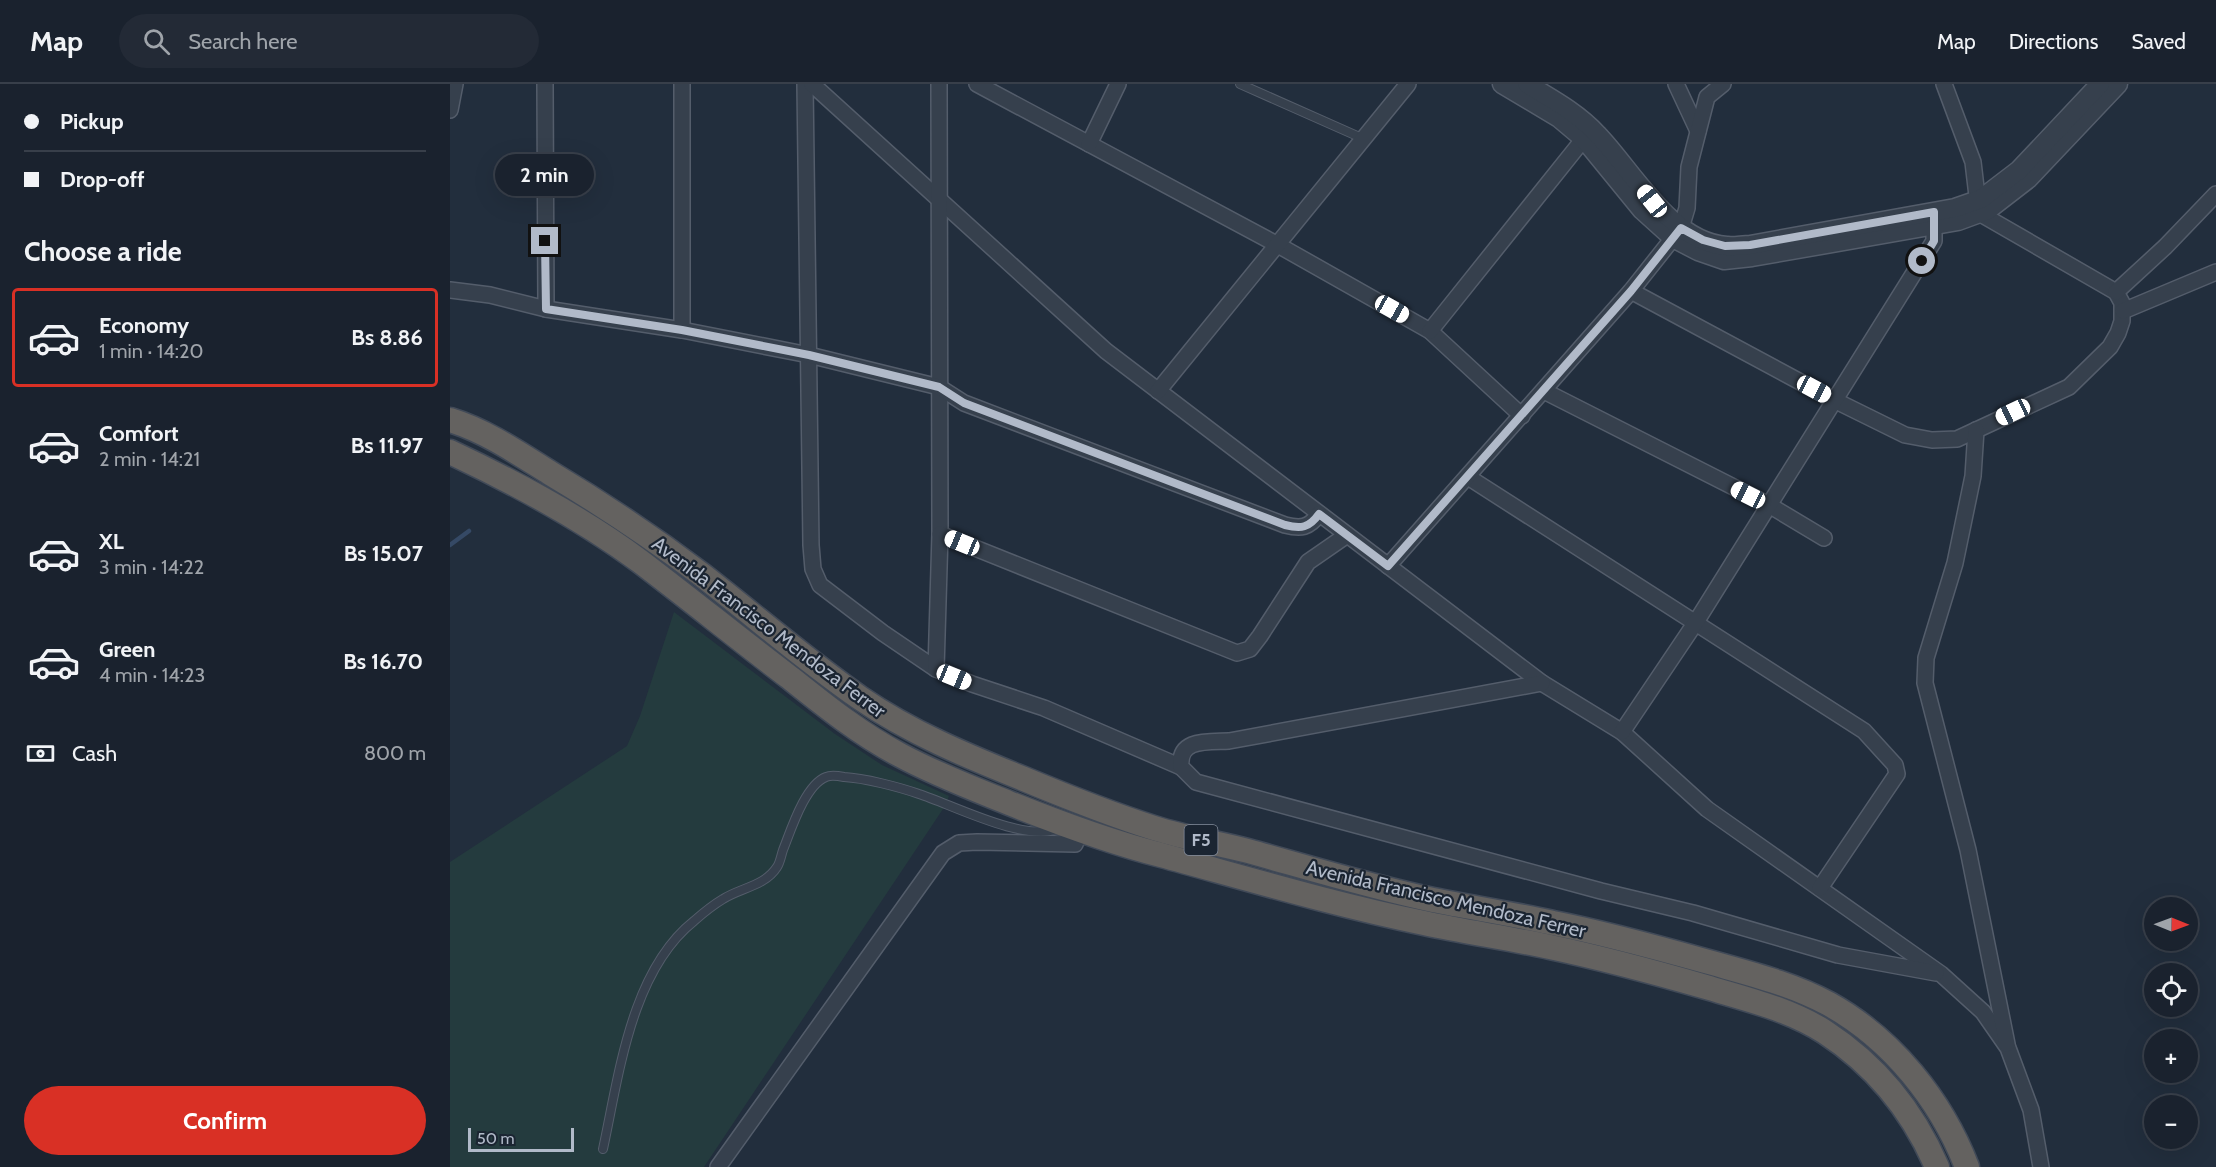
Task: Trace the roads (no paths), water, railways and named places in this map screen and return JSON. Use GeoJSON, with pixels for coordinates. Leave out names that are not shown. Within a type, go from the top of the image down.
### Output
{"type":"FeatureCollection","features":[{"type":"Feature","properties":{"kind":"highway","name":"Avenida Francisco Mendoza Ferrer"},"geometry":{"type":"LineString","coordinates":[[450,420],[496,440],[639,529],[702,575],[823,672],[907,728],[957,752],[1085,804],[1156,829],[1384,889],[1555,923],[1662,949],[1774,980],[1830,1005],[1872,1034],[1898,1058],[1938,1108],[1954,1136],[1967,1167]]}},
{"type":"Feature","properties":{"kind":"highway","name":"Avenida Francisco Mendoza Ferrer"},"geometry":{"type":"LineString","coordinates":[[450,452],[510,480],[604,537],[638,560],[833,712],[897,754],[955,782],[1073,828],[1150,853],[1412,920],[1547,946],[1656,973],[1805,1020],[1825,1032],[1875,1072],[1894,1092],[1928,1146],[1937,1167]]}},
{"type":"Feature","properties":{"kind":"highway"},"geometry":{"type":"LineString","coordinates":[[1073,828],[1085,804]]}},
{"type":"Feature","properties":{"kind":"highway"},"geometry":{"type":"LineString","coordinates":[[1656,973],[1662,949]]}},
{"type":"Feature","properties":{"kind":"street"},"geometry":{"type":"LineString","coordinates":[[450,110],[455,84]]}},
{"type":"Feature","properties":{"kind":"street"},"geometry":{"type":"LineString","coordinates":[[545,84],[546,309]]}},
{"type":"Feature","properties":{"kind":"street"},"geometry":{"type":"LineString","coordinates":[[682,84],[682,330]]}},
{"type":"Feature","properties":{"kind":"street"},"geometry":{"type":"LineString","coordinates":[[806,84],[811,545],[813,569],[820,585],[882,633],[936,669],[972,684],[1044,708],[1181,768],[1196,782],[1589,888],[1693,913],[1838,955],[1941,974]]}},
{"type":"Feature","properties":{"kind":"street"},"geometry":{"type":"LineString","coordinates":[[812,84],[1106,351],[1542,683],[1622,732],[1707,809],[1941,974],[1983,1012],[2008,1048]]}},
{"type":"Feature","properties":{"kind":"street"},"geometry":{"type":"LineString","coordinates":[[936,669],[940,534],[939,84]]}},
{"type":"Feature","properties":{"kind":"street"},"geometry":{"type":"LineString","coordinates":[[977,84],[1278,245],[1430,331],[1522,416]]}},
{"type":"Feature","properties":{"kind":"street"},"geometry":{"type":"LineString","coordinates":[[1089,144],[1118,84]]}},
{"type":"Feature","properties":{"kind":"street"},"geometry":{"type":"LineString","coordinates":[[1158,391],[1408,84]]}},
{"type":"Feature","properties":{"kind":"street"},"geometry":{"type":"LineString","coordinates":[[1502,84],[1588,134]]}},
{"type":"Feature","properties":{"kind":"street"},"geometry":{"type":"LineString","coordinates":[[1527,84],[1567,108],[1588,134],[1652,201],[1677,233],[1725,246],[1750,245],[1935,218],[1955,208],[1978,207],[1988,210],[2028,179],[2118,84]]}},
{"type":"Feature","properties":{"kind":"street"},"geometry":{"type":"LineString","coordinates":[[1676,84],[1698,131]]}},
{"type":"Feature","properties":{"kind":"street"},"geometry":{"type":"LineString","coordinates":[[1388,566],[1631,291],[1677,233],[1687,208],[1689,168],[1707,97],[1723,84]]}},
{"type":"Feature","properties":{"kind":"street"},"geometry":{"type":"LineString","coordinates":[[1944,84],[1973,162],[1978,207]]}},
{"type":"Feature","properties":{"kind":"street"},"geometry":{"type":"LineString","coordinates":[[1978,207],[2019,170],[2100,84]]}},
{"type":"Feature","properties":{"kind":"street"},"geometry":{"type":"LineString","coordinates":[[1430,331],[1588,134]]}},
{"type":"Feature","properties":{"kind":"street"},"geometry":{"type":"LineString","coordinates":[[2116,292],[2165,247],[2216,194]]}},
{"type":"Feature","properties":{"kind":"street"},"geometry":{"type":"LineString","coordinates":[[1631,291],[1834,400],[1905,435],[1932,440],[1957,439],[2069,387],[2110,347],[2118,333],[2123,311],[2122,303],[2116,292],[1978,207]]}},
{"type":"Feature","properties":{"kind":"street"},"geometry":{"type":"LineString","coordinates":[[1622,732],[1696,622],[1934,241],[1935,218]]}},
{"type":"Feature","properties":{"kind":"street"},"geometry":{"type":"LineString","coordinates":[[2123,311],[2216,272]]}},
{"type":"Feature","properties":{"kind":"street"},"geometry":{"type":"LineString","coordinates":[[450,290],[490,295],[546,309],[682,330],[809,355],[939,387],[964,403],[1285,525],[1305,526],[1312,523],[1319,514]]}},
{"type":"Feature","properties":{"kind":"street"},"geometry":{"type":"LineString","coordinates":[[1544,391],[1768,505],[1824,538]]}},
{"type":"Feature","properties":{"kind":"street"},"geometry":{"type":"LineString","coordinates":[[1976,430],[1973,476],[1955,563],[1926,658],[1925,683],[1968,850],[2008,1048],[2031,1110],[2041,1167]]}},
{"type":"Feature","properties":{"kind":"street"},"geometry":{"type":"LineString","coordinates":[[1468,477],[1864,731],[1895,765],[1897,774],[1820,888]]}},
{"type":"Feature","properties":{"kind":"street"},"geometry":{"type":"LineString","coordinates":[[940,534],[1237,653],[1250,649],[1308,562],[1347,535]]}},
{"type":"Feature","properties":{"kind":"street"},"geometry":{"type":"LineString","coordinates":[[1181,768],[1180,757],[1185,748],[1200,742],[1229,741],[1542,683]]}},
{"type":"Feature","properties":{"kind":"street"},"geometry":{"type":"LineString","coordinates":[[718,1167],[944,853],[959,843],[1075,844],[1073,828]]}},
{"type":"Feature","properties":{"kind":"lane"},"geometry":{"type":"LineString","coordinates":[[1240,84],[1364,139]]}},
{"type":"Feature","properties":{"kind":"lane"},"geometry":{"type":"LineString","coordinates":[[603,1149],[631,1026],[652,974],[669,945],[692,922],[723,898],[769,877],[778,866],[796,817],[812,788],[826,776],[847,777],[896,787],[922,795],[945,806],[1017,829],[1045,832],[1073,828]]}},
{"type":"Feature","properties":{"kind":"waterway"},"geometry":{"type":"LineString","coordinates":[[450,545],[469,531]]}}]}
